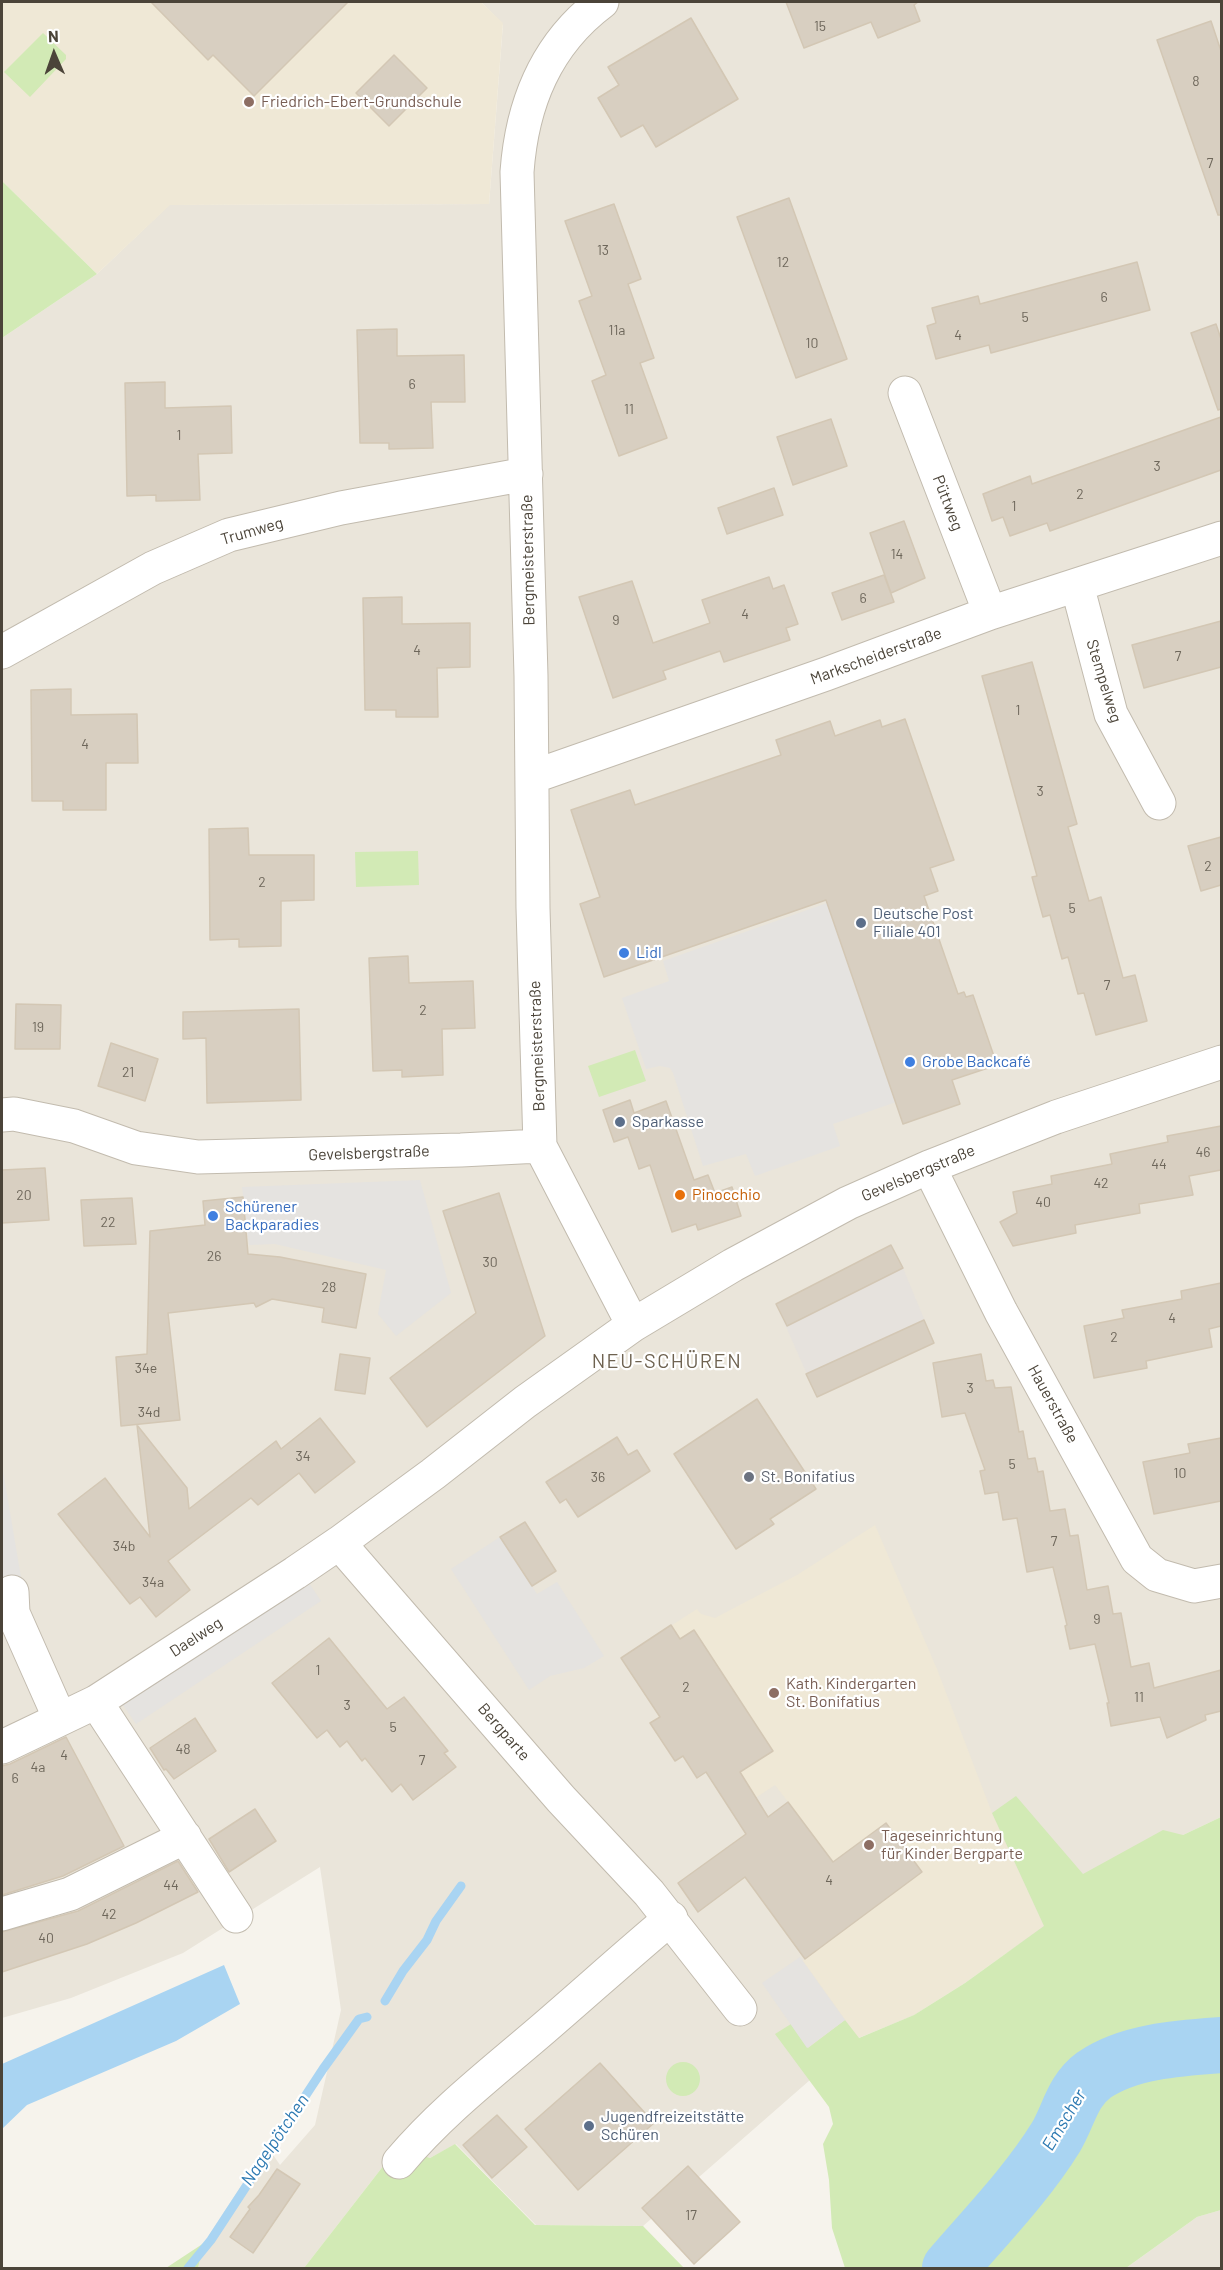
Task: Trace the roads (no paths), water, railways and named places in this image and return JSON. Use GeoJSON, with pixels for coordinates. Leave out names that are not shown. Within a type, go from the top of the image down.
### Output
{"type":"FeatureCollection","features":[{"type":"Feature","properties":{"kind":"street","name":"Bergmeisterstraße"},"geometry":{"type":"LineString","coordinates":[[540,1146],[533,908],[526,474],[517,178],[519,152],[531,95],[557,46],[588,12],[602,2]]}},
{"type":"Feature","properties":{"kind":"street","name":"Püttweg"},"geometry":{"type":"LineString","coordinates":[[905,393],[990,613]]}},
{"type":"Feature","properties":{"kind":"street","name":"Trumweg"},"geometry":{"type":"LineString","coordinates":[[2,652],[153,568],[229,535],[341,508],[526,474]]}},
{"type":"Feature","properties":{"kind":"street","name":"Markscheiderstraße"},"geometry":{"type":"LineString","coordinates":[[532,777],[826,674],[990,613],[1221,538]]}},
{"type":"Feature","properties":{"kind":"street","name":"Stempelweg"},"geometry":{"type":"LineString","coordinates":[[1077,585],[1111,714],[1159,803]]}},
{"type":"Feature","properties":{"kind":"street","name":"Gevelsbergstraße"},"geometry":{"type":"LineString","coordinates":[[296,1572],[339,1544],[525,1402],[633,1325],[800,1227],[929,1167],[1056,1117],[1221,1062]]}},
{"type":"Feature","properties":{"kind":"street","name":"Gevelsbergstraße"},"geometry":{"type":"LineString","coordinates":[[2,1115],[14,1114],[74,1126],[136,1148],[198,1157],[540,1146]]}},
{"type":"Feature","properties":{"kind":"street"},"geometry":{"type":"LineString","coordinates":[[540,1146],[633,1325]]}},
{"type":"Feature","properties":{"kind":"street","name":"Hauerstraße"},"geometry":{"type":"LineString","coordinates":[[929,1167],[1001,1312],[1137,1559],[1157,1575],[1194,1586],[1221,1581]]}},
{"type":"Feature","properties":{"kind":"street","name":"Bergparte"},"geometry":{"type":"LineString","coordinates":[[339,1544],[561,1799],[671,1918],[740,2008]]}},
{"type":"Feature","properties":{"kind":"street","name":"Daelweg"},"geometry":{"type":"LineString","coordinates":[[2,1747],[96,1702],[296,1572]]}},
{"type":"Feature","properties":{"kind":"street"},"geometry":{"type":"LineString","coordinates":[[12,1592],[13,1612],[60,1719]]}},
{"type":"Feature","properties":{"kind":"street"},"geometry":{"type":"LineString","coordinates":[[96,1702],[236,1916]]}},
{"type":"Feature","properties":{"kind":"street"},"geometry":{"type":"LineString","coordinates":[[2,1914],[70,1894],[185,1837]]}},
{"type":"Feature","properties":{"kind":"street"},"geometry":{"type":"LineString","coordinates":[[399,2162],[427,2129],[492,2070],[542,2030],[671,1918]]}},
{"type":"Feature","properties":{"kind":"water"},"geometry":{"type":"Polygon","coordinates":[[[224,1965],[240,2004],[176,2041],[27,2105],[2,2129],[2,2064],[224,1965]]]}},
{"type":"Feature","properties":{"kind":"waterway","name":"Nagelpötchen"},"geometry":{"type":"LineString","coordinates":[[385,2001],[461,1886]]}},
{"type":"Feature","properties":{"kind":"waterway","name":"Nagelpötchen"},"geometry":{"type":"LineString","coordinates":[[188,2268],[211,2240],[323,2069],[359,2019],[367,2017]]}},
{"type":"Feature","properties":{"kind":"waterway","name":"Emscher"},"geometry":{"type":"LineString","coordinates":[[950,2268],[1006,2204],[1045,2154],[1076,2096],[1094,2075],[1123,2061],[1155,2052],[1222,2045]]}},
{"type":"Feature","properties":{"kind":"place","name":"Friedrich-Ebert-Grundschule"},"geometry":{"type":"Point","coordinates":[249,102]}},
{"type":"Feature","properties":{"kind":"place","name":"Deutsche Post Filiale 401"},"geometry":{"type":"Point","coordinates":[861,923]}},
{"type":"Feature","properties":{"kind":"place","name":"Lidl"},"geometry":{"type":"Point","coordinates":[624,953]}},
{"type":"Feature","properties":{"kind":"place","name":"Grobe Backcafé"},"geometry":{"type":"Point","coordinates":[910,1062]}},
{"type":"Feature","properties":{"kind":"place","name":"Sparkasse"},"geometry":{"type":"Point","coordinates":[620,1122]}},
{"type":"Feature","properties":{"kind":"place","name":"Pinocchio"},"geometry":{"type":"Point","coordinates":[680,1195]}},
{"type":"Feature","properties":{"kind":"place","name":"Schürener Backparadies"},"geometry":{"type":"Point","coordinates":[213,1216]}},
{"type":"Feature","properties":{"kind":"place","name":"St. Bonifatius"},"geometry":{"type":"Point","coordinates":[749,1477]}},
{"type":"Feature","properties":{"kind":"place","name":"Kath. Kindergarten St. Bonifatius"},"geometry":{"type":"Point","coordinates":[774,1693]}},
{"type":"Feature","properties":{"kind":"place","name":"Tageseinrichtung für Kinder Bergparte"},"geometry":{"type":"Point","coordinates":[869,1845]}},
{"type":"Feature","properties":{"kind":"place","name":"Jugendfreizeitstätte Schüren"},"geometry":{"type":"Point","coordinates":[589,2126]}},
{"type":"Feature","properties":{"kind":"district","name":"NEU-SCHÜREN"},"geometry":{"type":"Point","coordinates":[667,1361]}}]}
